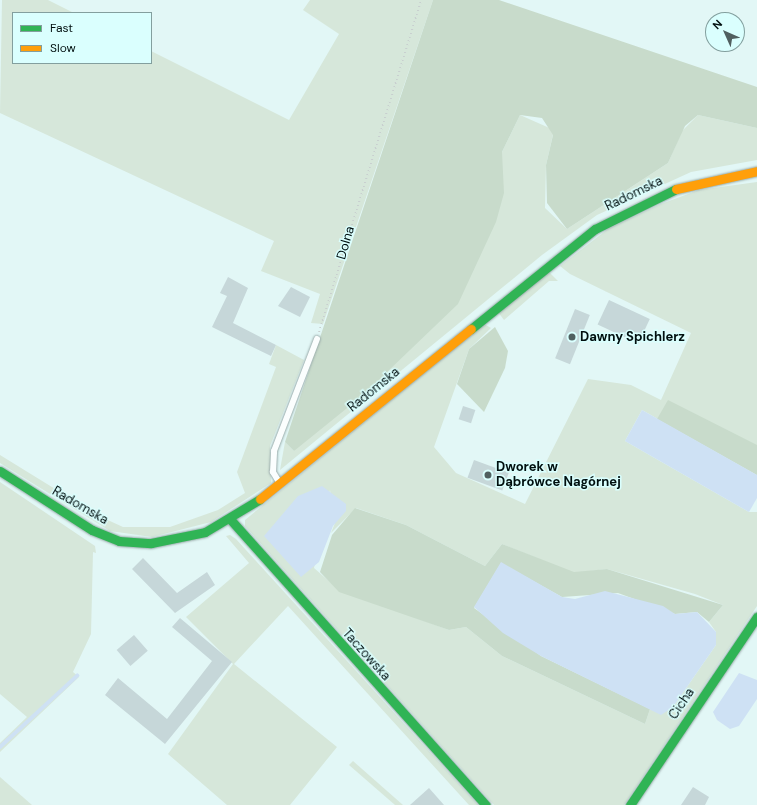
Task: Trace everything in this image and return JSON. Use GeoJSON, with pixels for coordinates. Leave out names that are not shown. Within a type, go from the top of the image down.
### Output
{"type":"FeatureCollection","features":[{"type":"Feature","properties":{"kind":"street","name":"Radomska"},"geometry":{"type":"LineString","coordinates":[[0,471],[92,530],[120,541],[170,540],[205,532],[231,520],[279,483],[595,229],[668,191],[757,171]]}},
{"type":"Feature","properties":{"kind":"street","name":"Taczowska"},"geometry":{"type":"LineString","coordinates":[[231,520],[486,805]]}},
{"type":"Feature","properties":{"kind":"street","name":"Cicha"},"geometry":{"type":"LineString","coordinates":[[630,805],[757,617]]}},
{"type":"Feature","properties":{"kind":"lane"},"geometry":{"type":"LineString","coordinates":[[279,483],[274,472],[274,452],[317,339]]}},
{"type":"Feature","properties":{"kind":"path","name":"Dolna"},"geometry":{"type":"LineString","coordinates":[[317,339],[420,0]]}},
{"type":"Feature","properties":{"kind":"green space"},"geometry":{"type":"Polygon","coordinates":[[[2,0],[48,0],[72,12],[12,12],[12,64],[152,64],[152,52],[289,120],[339,34],[303,10],[310,0],[433,0],[323,324],[311,323],[320,294],[261,271],[274,241],[0,113],[2,0]]]}},
{"type":"Feature","properties":{"kind":"green space"},"geometry":{"type":"Polygon","coordinates":[[[433,0],[499,0],[757,87],[757,128],[698,115],[685,126],[668,163],[567,229],[547,203],[546,165],[553,135],[542,118],[520,115],[502,152],[504,193],[496,222],[458,304],[362,396],[294,451],[285,442],[433,0]]]}},
{"type":"Feature","properties":{"kind":"green space"},"geometry":{"type":"Polygon","coordinates":[[[520,115],[554,130],[546,165],[545,208],[567,229],[668,163],[682,131],[698,115],[757,128],[757,160],[691,172],[597,215],[542,255],[280,470],[285,442],[294,451],[502,152],[520,115]]]}},
{"type":"Feature","properties":{"kind":"green space"},"geometry":{"type":"Polygon","coordinates":[[[757,182],[757,475],[642,410],[625,441],[749,512],[757,512],[757,606],[624,805],[494,805],[245,526],[245,520],[484,324],[491,328],[469,349],[434,447],[456,473],[525,504],[588,379],[631,385],[661,400],[691,333],[570,274],[560,266],[608,229],[661,204],[699,190],[757,182]],[[330,490],[314,568],[338,589],[449,630],[466,627],[502,656],[645,724],[650,709],[661,714],[673,707],[716,645],[716,632],[709,622],[723,605],[695,594],[607,569],[574,573],[502,544],[485,566],[406,525],[356,508],[331,533],[335,523],[330,490]]]}},
{"type":"Feature","properties":{"kind":"green space"},"geometry":{"type":"Polygon","coordinates":[[[548,271],[558,281],[549,281],[504,320],[498,312],[548,271]]]}},
{"type":"Feature","properties":{"kind":"green space"},"geometry":{"type":"Polygon","coordinates":[[[495,327],[508,351],[505,368],[484,412],[457,384],[469,349],[495,327]]]}},
{"type":"Feature","properties":{"kind":"green space"},"geometry":{"type":"Polygon","coordinates":[[[276,345],[304,360],[270,446],[271,483],[211,522],[152,537],[110,531],[0,463],[0,455],[99,516],[123,527],[170,527],[218,510],[245,493],[237,472],[276,367],[269,364],[276,345]]]}},
{"type":"Feature","properties":{"kind":"green space"},"geometry":{"type":"Polygon","coordinates":[[[668,400],[757,445],[757,475],[657,419],[668,400]]]}},
{"type":"Feature","properties":{"kind":"green space"},"geometry":{"type":"Polygon","coordinates":[[[0,482],[95,546],[96,553],[93,552],[91,634],[73,672],[79,677],[0,752],[0,743],[27,717],[0,694],[0,482]]]}},
{"type":"Feature","properties":{"kind":"green space"},"geometry":{"type":"Polygon","coordinates":[[[355,508],[406,525],[485,566],[502,544],[574,572],[607,569],[723,605],[709,622],[697,612],[675,614],[618,593],[562,597],[501,563],[474,608],[541,656],[650,709],[645,724],[502,656],[466,627],[449,630],[339,592],[320,572],[332,535],[355,508]]]}},
{"type":"Feature","properties":{"kind":"green space"},"geometry":{"type":"Polygon","coordinates":[[[230,535],[236,539],[478,805],[469,805],[288,606],[234,664],[337,747],[290,805],[227,805],[168,754],[233,664],[186,617],[249,563],[226,536],[230,535]]]}},
{"type":"Feature","properties":{"kind":"green space"},"geometry":{"type":"Polygon","coordinates":[[[353,761],[403,805],[395,805],[349,765],[353,761]]]}},
{"type":"Feature","properties":{"kind":"green space"},"geometry":{"type":"Polygon","coordinates":[[[0,777],[32,805],[0,805],[0,777]]]}},
{"type":"Feature","properties":{"kind":"water"},"geometry":{"type":"Polygon","coordinates":[[[642,410],[757,475],[757,498],[749,512],[625,441],[642,410]]]}},
{"type":"Feature","properties":{"kind":"water"},"geometry":{"type":"Polygon","coordinates":[[[322,486],[346,504],[346,511],[333,526],[319,562],[301,577],[264,536],[298,496],[322,486]]]}},
{"type":"Feature","properties":{"kind":"water"},"geometry":{"type":"Polygon","coordinates":[[[501,562],[562,597],[575,599],[605,591],[663,606],[675,614],[697,612],[716,632],[716,645],[673,707],[661,715],[541,656],[503,633],[474,607],[501,562]]]}},
{"type":"Feature","properties":{"kind":"water"},"geometry":{"type":"Polygon","coordinates":[[[739,673],[757,680],[757,699],[739,726],[730,729],[717,720],[713,712],[739,673]]]}},
{"type":"Feature","properties":{"kind":"building"},"geometry":{"type":"Polygon","coordinates":[[[228,277],[248,288],[233,323],[276,345],[271,356],[212,327],[227,296],[220,293],[228,277]]]}},
{"type":"Feature","properties":{"kind":"building"},"geometry":{"type":"Polygon","coordinates":[[[291,287],[310,297],[300,317],[278,306],[291,287]]]}},
{"type":"Feature","properties":{"kind":"building"},"geometry":{"type":"Polygon","coordinates":[[[609,300],[650,319],[638,343],[598,324],[609,300]]]}},
{"type":"Feature","properties":{"kind":"building","name":"Dawny Spichlerz"},"geometry":{"type":"Polygon","coordinates":[[[575,309],[590,315],[570,364],[555,358],[575,309]]]}},
{"type":"Feature","properties":{"kind":"building"},"geometry":{"type":"Polygon","coordinates":[[[463,406],[475,410],[471,423],[459,419],[463,406]]]}},
{"type":"Feature","properties":{"kind":"building","name":"Dworek w Dąbrówce Nagórnej"},"geometry":{"type":"Polygon","coordinates":[[[474,460],[509,473],[502,491],[468,478],[474,460]]]}},
{"type":"Feature","properties":{"kind":"building"},"geometry":{"type":"Polygon","coordinates":[[[143,558],[177,593],[207,572],[215,585],[175,613],[132,569],[143,558]]]}},
{"type":"Feature","properties":{"kind":"building"},"geometry":{"type":"Polygon","coordinates":[[[180,618],[232,662],[165,744],[105,695],[118,678],[167,719],[212,661],[172,627],[180,618]]]}},
{"type":"Feature","properties":{"kind":"building"},"geometry":{"type":"Polygon","coordinates":[[[134,635],[148,651],[130,666],[117,650],[134,635]]]}},
{"type":"Feature","properties":{"kind":"building"},"geometry":{"type":"Polygon","coordinates":[[[693,787],[709,797],[705,805],[681,805],[693,787]]]}},
{"type":"Feature","properties":{"kind":"building"},"geometry":{"type":"Polygon","coordinates":[[[429,788],[444,805],[410,805],[429,788]]]}},
{"type":"Feature","properties":{"kind":"waterway"},"geometry":{"type":"LineString","coordinates":[[0,747],[77,676]]}},
{"type":"Feature","properties":{"kind":"traffic: fast"},"geometry":{"type":"LineString","coordinates":[[471,329],[595,229],[676,189]]}},
{"type":"Feature","properties":{"kind":"traffic: fast"},"geometry":{"type":"LineString","coordinates":[[0,471],[92,530],[119,541],[151,543],[205,532],[260,499]]}},
{"type":"Feature","properties":{"kind":"traffic: fast"},"geometry":{"type":"LineString","coordinates":[[231,520],[486,805]]}},
{"type":"Feature","properties":{"kind":"traffic: fast"},"geometry":{"type":"LineString","coordinates":[[630,805],[757,617]]}},
{"type":"Feature","properties":{"kind":"traffic: slow"},"geometry":{"type":"LineString","coordinates":[[676,189],[757,171]]}},
{"type":"Feature","properties":{"kind":"traffic: slow"},"geometry":{"type":"LineString","coordinates":[[260,499],[471,329]]}},
{"type":"Feature","properties":{"kind":"place","name":"Dawny Spichlerz"},"geometry":{"type":"Point","coordinates":[572,337]}},
{"type":"Feature","properties":{"kind":"place","name":"Dworek w Dąbrówce Nagórnej"},"geometry":{"type":"Point","coordinates":[488,475]}}]}
